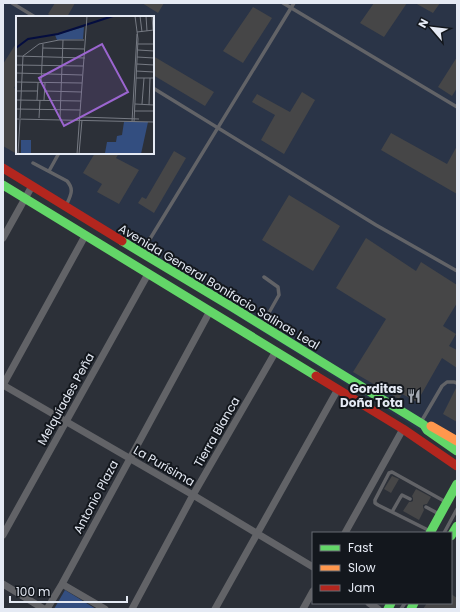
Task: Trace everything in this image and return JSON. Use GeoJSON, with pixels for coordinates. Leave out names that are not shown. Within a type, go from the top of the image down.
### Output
{"type":"FeatureCollection","features":[{"type":"Feature","properties":{"kind":"street","name":"Avenida General Bonifacio Salinas Leal"},"geometry":{"type":"LineString","coordinates":[[3,168],[422,424],[427,430],[457,451]]}},
{"type":"Feature","properties":{"kind":"street"},"geometry":{"type":"LineString","coordinates":[[3,185],[368,407],[457,466]]}},
{"type":"Feature","properties":{"kind":"street"},"geometry":{"type":"LineString","coordinates":[[3,238],[32,186]]}},
{"type":"Feature","properties":{"kind":"street"},"geometry":{"type":"LineString","coordinates":[[3,385],[85,236]]}},
{"type":"Feature","properties":{"kind":"street","name":"Melquíades Peña"},"geometry":{"type":"LineString","coordinates":[[3,535],[148,274]]}},
{"type":"Feature","properties":{"kind":"street"},"geometry":{"type":"LineString","coordinates":[[225,320],[232,307]]}},
{"type":"Feature","properties":{"kind":"street","name":"Antonio Plaza"},"geometry":{"type":"LineString","coordinates":[[46,609],[62,584],[210,311]]}},
{"type":"Feature","properties":{"kind":"street","name":"Tierra Blanca"},"geometry":{"type":"LineString","coordinates":[[132,609],[193,495],[276,351]]}},
{"type":"Feature","properties":{"kind":"street"},"geometry":{"type":"LineString","coordinates":[[355,384],[368,407]]}},
{"type":"Feature","properties":{"kind":"street","name":"La Purísima"},"geometry":{"type":"LineString","coordinates":[[3,385],[130,458],[312,566]]}},
{"type":"Feature","properties":{"kind":"street"},"geometry":{"type":"LineString","coordinates":[[215,609],[338,389]]}},
{"type":"Feature","properties":{"kind":"street","name":"Avenida General Bonifacio Salinas Leal"},"geometry":{"type":"LineString","coordinates":[[422,424],[429,425],[457,441]]}},
{"type":"Feature","properties":{"kind":"street"},"geometry":{"type":"LineString","coordinates":[[346,532],[403,429]]}},
{"type":"Feature","properties":{"kind":"street"},"geometry":{"type":"LineString","coordinates":[[430,532],[457,484]]}},
{"type":"Feature","properties":{"kind":"street"},"geometry":{"type":"LineString","coordinates":[[3,584],[46,609]]}},
{"type":"Feature","properties":{"kind":"street"},"geometry":{"type":"LineString","coordinates":[[62,584],[105,609]]}},
{"type":"Feature","properties":{"kind":"street"},"geometry":{"type":"LineString","coordinates":[[303,609],[312,593]]}},
{"type":"Feature","properties":{"kind":"lane"},"geometry":{"type":"LineString","coordinates":[[12,3],[19,5],[34,16]]}},
{"type":"Feature","properties":{"kind":"lane"},"geometry":{"type":"LineString","coordinates":[[283,3],[457,108]]}},
{"type":"Feature","properties":{"kind":"lane"},"geometry":{"type":"LineString","coordinates":[[141,253],[294,3]]}},
{"type":"Feature","properties":{"kind":"lane"},"geometry":{"type":"LineString","coordinates":[[154,89],[376,225],[457,271]]}},
{"type":"Feature","properties":{"kind":"lane"},"geometry":{"type":"LineString","coordinates":[[49,171],[58,154]]}},
{"type":"Feature","properties":{"kind":"lane"},"geometry":{"type":"LineString","coordinates":[[33,162],[67,181],[71,186],[72,190],[66,207]]}},
{"type":"Feature","properties":{"kind":"lane"},"geometry":{"type":"LineString","coordinates":[[262,326],[279,295],[278,287],[264,277]]}},
{"type":"Feature","properties":{"kind":"lane"},"geometry":{"type":"LineString","coordinates":[[422,424],[442,386],[447,382],[457,383]]}},
{"type":"Feature","properties":{"kind":"lane"},"geometry":{"type":"LineString","coordinates":[[430,532],[375,503],[375,500],[390,472],[447,502]]}},
{"type":"Feature","properties":{"kind":"lane"},"geometry":{"type":"LineString","coordinates":[[392,512],[402,496],[410,499]]}},
{"type":"Feature","properties":{"kind":"lane"},"geometry":{"type":"LineString","coordinates":[[426,507],[440,515]]}},
{"type":"Feature","properties":{"kind":"lane"},"geometry":{"type":"LineString","coordinates":[[445,532],[457,509]]}},
{"type":"Feature","properties":{"kind":"shaded area"},"geometry":{"type":"Polygon","coordinates":[[[3,3],[457,3],[457,454],[213,301],[3,164],[3,3]]]}},
{"type":"Feature","properties":{"kind":"shaded area"},"geometry":{"type":"Polygon","coordinates":[[[65,590],[96,609],[54,609],[65,590]]]}},
{"type":"Feature","properties":{"kind":"building"},"geometry":{"type":"Polygon","coordinates":[[[55,3],[75,3],[68,16],[51,16],[48,14],[55,3]]]}},
{"type":"Feature","properties":{"kind":"building"},"geometry":{"type":"Polygon","coordinates":[[[142,3],[164,3],[158,13],[142,3]]]}},
{"type":"Feature","properties":{"kind":"building"},"geometry":{"type":"Polygon","coordinates":[[[374,3],[407,3],[384,37],[360,23],[374,3]]]}},
{"type":"Feature","properties":{"kind":"building"},"geometry":{"type":"Polygon","coordinates":[[[415,3],[440,3],[433,13],[415,3]]]}},
{"type":"Feature","properties":{"kind":"building"},"geometry":{"type":"Polygon","coordinates":[[[253,7],[272,18],[243,63],[223,51],[253,7]]]}},
{"type":"Feature","properties":{"kind":"building"},"geometry":{"type":"Polygon","coordinates":[[[16,44],[16,85],[14,88],[16,89],[16,153],[3,146],[3,64],[16,44]]]}},
{"type":"Feature","properties":{"kind":"building"},"geometry":{"type":"Polygon","coordinates":[[[154,57],[214,92],[205,106],[154,76],[154,57]]]}},
{"type":"Feature","properties":{"kind":"building"},"geometry":{"type":"Polygon","coordinates":[[[457,57],[457,88],[452,96],[438,87],[457,57]]]}},
{"type":"Feature","properties":{"kind":"building"},"geometry":{"type":"Polygon","coordinates":[[[302,92],[315,100],[284,154],[261,140],[275,115],[252,102],[257,94],[290,112],[302,92]]]}},
{"type":"Feature","properties":{"kind":"building"},"geometry":{"type":"Polygon","coordinates":[[[391,133],[447,164],[457,146],[457,194],[381,150],[391,133]]]}},
{"type":"Feature","properties":{"kind":"building"},"geometry":{"type":"Polygon","coordinates":[[[174,151],[186,158],[154,213],[138,203],[142,197],[146,199],[174,151]]]}},
{"type":"Feature","properties":{"kind":"building"},"geometry":{"type":"Polygon","coordinates":[[[94,154],[118,154],[116,158],[139,170],[119,204],[97,192],[102,184],[83,173],[94,154]]]}},
{"type":"Feature","properties":{"kind":"building"},"geometry":{"type":"Polygon","coordinates":[[[289,195],[340,226],[313,271],[262,240],[289,195]]]}},
{"type":"Feature","properties":{"kind":"building"},"geometry":{"type":"Polygon","coordinates":[[[366,238],[416,271],[421,262],[457,285],[457,303],[443,326],[456,334],[449,346],[457,350],[457,368],[442,358],[417,402],[402,394],[399,399],[353,372],[386,319],[336,288],[366,238]]]}},
{"type":"Feature","properties":{"kind":"building"},"geometry":{"type":"Polygon","coordinates":[[[457,386],[457,422],[443,414],[457,386]]]}},
{"type":"Feature","properties":{"kind":"building"},"geometry":{"type":"Polygon","coordinates":[[[392,476],[399,479],[391,493],[384,489],[392,476]]]}},
{"type":"Feature","properties":{"kind":"building"},"geometry":{"type":"Polygon","coordinates":[[[416,489],[431,497],[427,504],[423,505],[424,510],[419,520],[403,511],[409,502],[413,501],[412,496],[416,489]]]}},
{"type":"Feature","properties":{"kind":"building"},"geometry":{"type":"Polygon","coordinates":[[[452,595],[457,598],[457,609],[423,609],[426,604],[452,604],[452,595]]]}},
{"type":"Feature","properties":{"kind":"traffic: fast"},"geometry":{"type":"LineString","coordinates":[[3,185],[316,376]]}},
{"type":"Feature","properties":{"kind":"traffic: fast"},"geometry":{"type":"LineString","coordinates":[[122,241],[424,425],[427,430],[457,451]]}},
{"type":"Feature","properties":{"kind":"traffic: fast"},"geometry":{"type":"LineString","coordinates":[[431,532],[457,484]]}},
{"type":"Feature","properties":{"kind":"traffic: fast"},"geometry":{"type":"LineString","coordinates":[[452,534],[457,526]]}},
{"type":"Feature","properties":{"kind":"traffic: fast"},"geometry":{"type":"LineString","coordinates":[[388,609],[390,604]]}},
{"type":"Feature","properties":{"kind":"traffic: fast"},"geometry":{"type":"LineString","coordinates":[[411,609],[414,604]]}},
{"type":"Feature","properties":{"kind":"traffic: slow"},"geometry":{"type":"LineString","coordinates":[[431,426],[457,441]]}},
{"type":"Feature","properties":{"kind":"traffic: jam"},"geometry":{"type":"LineString","coordinates":[[3,168],[122,241]]}},
{"type":"Feature","properties":{"kind":"traffic: jam"},"geometry":{"type":"LineString","coordinates":[[316,376],[403,429],[457,466]]}},
{"type":"Feature","properties":{"kind":"place","name":"Gorditas Doña Tota"},"geometry":{"type":"Point","coordinates":[414,396]}}]}
